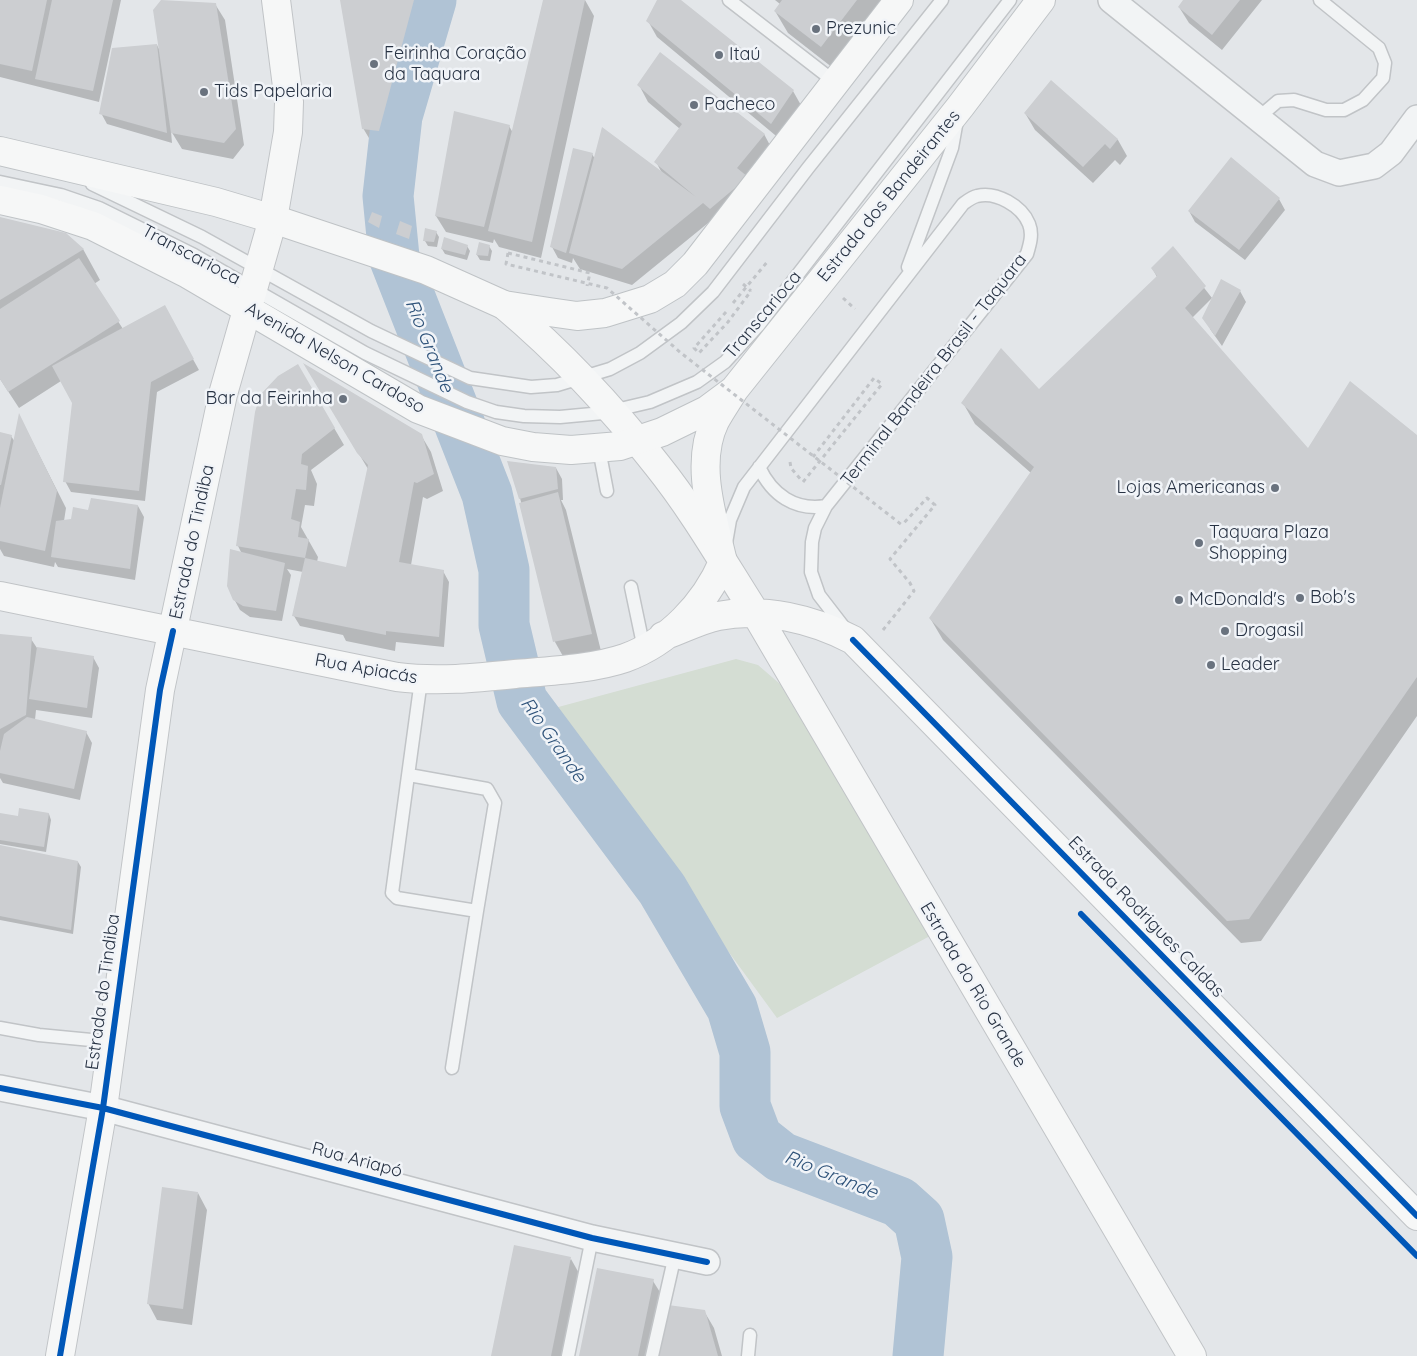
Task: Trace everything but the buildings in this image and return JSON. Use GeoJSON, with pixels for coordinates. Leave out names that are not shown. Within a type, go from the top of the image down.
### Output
{"type":"FeatureCollection","features":[{"type":"Feature","properties":{"kind":"main road","name":"Estrada do Tindiba"},"geometry":{"type":"LineString","coordinates":[[60,1356],[103,1108],[160,690],[223,394],[273,219],[288,132],[289,102],[276,0]]}},
{"type":"Feature","properties":{"kind":"main road"},"geometry":{"type":"LineString","coordinates":[[0,151],[216,202],[273,219],[426,270],[504,305],[559,314],[587,314],[625,308],[650,299],[674,284],[695,264],[899,0]]}},
{"type":"Feature","properties":{"kind":"main road","name":"Estrada dos Bandeirantes"},"geometry":{"type":"LineString","coordinates":[[734,390],[960,107],[1041,0]]}},
{"type":"Feature","properties":{"kind":"main road","name":"Avenida Nelson Cardoso"},"geometry":{"type":"LineString","coordinates":[[0,200],[41,208],[93,226],[173,265],[254,288],[418,409],[502,441],[533,447],[571,450],[620,446],[662,432],[707,410],[734,390]]}},
{"type":"Feature","properties":{"kind":"main road"},"geometry":{"type":"LineString","coordinates":[[504,305],[541,336],[583,378],[636,440],[678,494],[756,614]]}},
{"type":"Feature","properties":{"kind":"main road"},"geometry":{"type":"LineString","coordinates":[[723,562],[710,503],[706,448],[715,421],[734,390]]}},
{"type":"Feature","properties":{"kind":"main road","name":"Rua Apiacás"},"geometry":{"type":"LineString","coordinates":[[0,596],[421,680],[466,679],[552,670],[624,658],[654,643],[701,603],[714,583],[723,562]]}},
{"type":"Feature","properties":{"kind":"main road","name":"Estrada Rodrigues Caldas"},"geometry":{"type":"LineString","coordinates":[[654,643],[717,616],[756,614],[784,616],[813,622],[853,640],[1417,1216]]}},
{"type":"Feature","properties":{"kind":"main road","name":"Estrada do Rio Grande"},"geometry":{"type":"LineString","coordinates":[[756,614],[1192,1356]]}},
{"type":"Feature","properties":{"kind":"street"},"geometry":{"type":"LineString","coordinates":[[1116,2],[1315,164],[1339,173],[1374,166],[1391,153],[1417,118]]}},
{"type":"Feature","properties":{"kind":"street","name":"Rua Ariapó"},"geometry":{"type":"LineString","coordinates":[[0,1088],[103,1108],[592,1238],[707,1262]]}},
{"type":"Feature","properties":{"kind":"lane"},"geometry":{"type":"LineString","coordinates":[[729,0],[835,82]]}},
{"type":"Feature","properties":{"kind":"lane","name":"Transcarioca"},"geometry":{"type":"LineString","coordinates":[[0,163],[86,182],[107,190],[254,288],[371,331],[470,378],[530,387],[557,385],[610,369],[647,348],[681,323],[713,292],[808,168],[942,0]]}},
{"type":"Feature","properties":{"kind":"lane","name":"Transcarioca"},"geometry":{"type":"LineString","coordinates":[[0,182],[83,202],[194,255],[365,353],[467,402],[496,412],[524,416],[560,417],[612,411],[650,402],[697,382],[725,362],[758,326],[1010,0]]}},
{"type":"Feature","properties":{"kind":"lane"},"geometry":{"type":"LineString","coordinates":[[1258,118],[1278,102],[1294,100],[1326,110],[1344,110],[1364,100],[1382,78],[1385,63],[1379,48],[1320,0]]}},
{"type":"Feature","properties":{"kind":"lane","name":"Terminal Bandeira Brasil - Taquara"},"geometry":{"type":"LineString","coordinates":[[903,278],[952,148],[960,107]]}},
{"type":"Feature","properties":{"kind":"lane","name":"Terminal Bandeira Brasil - Taquara"},"geometry":{"type":"LineString","coordinates":[[723,562],[730,520],[744,487],[825,384],[903,278],[963,204],[977,196],[993,196],[1008,202],[1020,210],[1029,224],[1031,240],[1026,254],[826,506],[815,528],[811,572],[819,595],[853,640]]}},
{"type":"Feature","properties":{"kind":"lane"},"geometry":{"type":"LineString","coordinates":[[599,449],[607,490]]}},
{"type":"Feature","properties":{"kind":"lane"},"geometry":{"type":"LineString","coordinates":[[759,467],[764,477],[783,498],[796,506],[812,508],[826,506]]}},
{"type":"Feature","properties":{"kind":"lane"},"geometry":{"type":"LineString","coordinates":[[631,587],[654,643]]}},
{"type":"Feature","properties":{"kind":"lane"},"geometry":{"type":"LineString","coordinates":[[421,680],[392,893],[397,898],[477,911]]}},
{"type":"Feature","properties":{"kind":"lane"},"geometry":{"type":"LineString","coordinates":[[409,775],[487,789],[493,796],[495,803],[452,1068]]}},
{"type":"Feature","properties":{"kind":"lane"},"geometry":{"type":"LineString","coordinates":[[0,1028],[112,1042]]}},
{"type":"Feature","properties":{"kind":"lane"},"geometry":{"type":"LineString","coordinates":[[568,1356],[592,1238]]}},
{"type":"Feature","properties":{"kind":"lane"},"geometry":{"type":"LineString","coordinates":[[652,1356],[676,1255]]}},
{"type":"Feature","properties":{"kind":"lane"},"geometry":{"type":"LineString","coordinates":[[748,1356],[750,1335]]}},
{"type":"Feature","properties":{"kind":"path"},"geometry":{"type":"LineString","coordinates":[[587,314],[590,273],[508,253],[506,264],[607,288],[681,353],[902,525],[927,498],[935,505],[890,559],[910,583],[914,591],[880,635]]}},
{"type":"Feature","properties":{"kind":"path"},"geometry":{"type":"LineString","coordinates":[[743,284],[751,291],[728,322],[699,353],[694,348],[768,261]]}},
{"type":"Feature","properties":{"kind":"path"},"geometry":{"type":"LineString","coordinates":[[803,482],[882,384],[874,378],[813,457]]}},
{"type":"Feature","properties":{"kind":"path"},"geometry":{"type":"LineString","coordinates":[[790,458],[791,468],[809,486]]}},
{"type":"Feature","properties":{"kind":"shaded area"},"geometry":{"type":"Polygon","coordinates":[[[736,659],[758,665],[780,684],[930,936],[777,1018],[551,709],[736,659]]]}},
{"type":"Feature","properties":{"kind":"waterway","name":"Rio Grande"},"geometry":{"type":"LineString","coordinates":[[431,0],[397,116],[388,196],[394,257],[487,494],[504,570],[504,625],[522,701],[662,889],[732,1008],[745,1052],[745,1106],[757,1138],[781,1157],[899,1202],[919,1220],[927,1257],[918,1356]]}},
{"type":"Feature","properties":{"kind":"cycle path"},"geometry":{"type":"LineString","coordinates":[[60,1356],[103,1108],[160,690],[173,631]]}},
{"type":"Feature","properties":{"kind":"cycle path"},"geometry":{"type":"LineString","coordinates":[[853,640],[1417,1216]]}},
{"type":"Feature","properties":{"kind":"cycle path"},"geometry":{"type":"LineString","coordinates":[[1081,914],[1417,1256]]}},
{"type":"Feature","properties":{"kind":"cycle path"},"geometry":{"type":"LineString","coordinates":[[0,1088],[103,1108],[592,1238],[707,1262]]}},
{"type":"Feature","properties":{"kind":"place","name":"Prezunic"},"geometry":{"type":"Point","coordinates":[816,29]}},
{"type":"Feature","properties":{"kind":"place","name":"Itaú"},"geometry":{"type":"Point","coordinates":[719,55]}},
{"type":"Feature","properties":{"kind":"place","name":"Feirinha Coração da Taquara"},"geometry":{"type":"Point","coordinates":[374,64]}},
{"type":"Feature","properties":{"kind":"place","name":"Tids Papelaria"},"geometry":{"type":"Point","coordinates":[204,92]}},
{"type":"Feature","properties":{"kind":"place","name":"Pacheco"},"geometry":{"type":"Point","coordinates":[694,105]}},
{"type":"Feature","properties":{"kind":"place","name":"Bar da Feirinha"},"geometry":{"type":"Point","coordinates":[343,399]}},
{"type":"Feature","properties":{"kind":"place","name":"Lojas Americanas"},"geometry":{"type":"Point","coordinates":[1275,488]}},
{"type":"Feature","properties":{"kind":"place","name":"Taquara Plaza Shopping"},"geometry":{"type":"Point","coordinates":[1199,543]}},
{"type":"Feature","properties":{"kind":"place","name":"Bob's"},"geometry":{"type":"Point","coordinates":[1300,598]}},
{"type":"Feature","properties":{"kind":"place","name":"McDonald's"},"geometry":{"type":"Point","coordinates":[1179,600]}},
{"type":"Feature","properties":{"kind":"place","name":"Drogasil"},"geometry":{"type":"Point","coordinates":[1225,631]}},
{"type":"Feature","properties":{"kind":"place","name":"Leader"},"geometry":{"type":"Point","coordinates":[1211,665]}}]}
